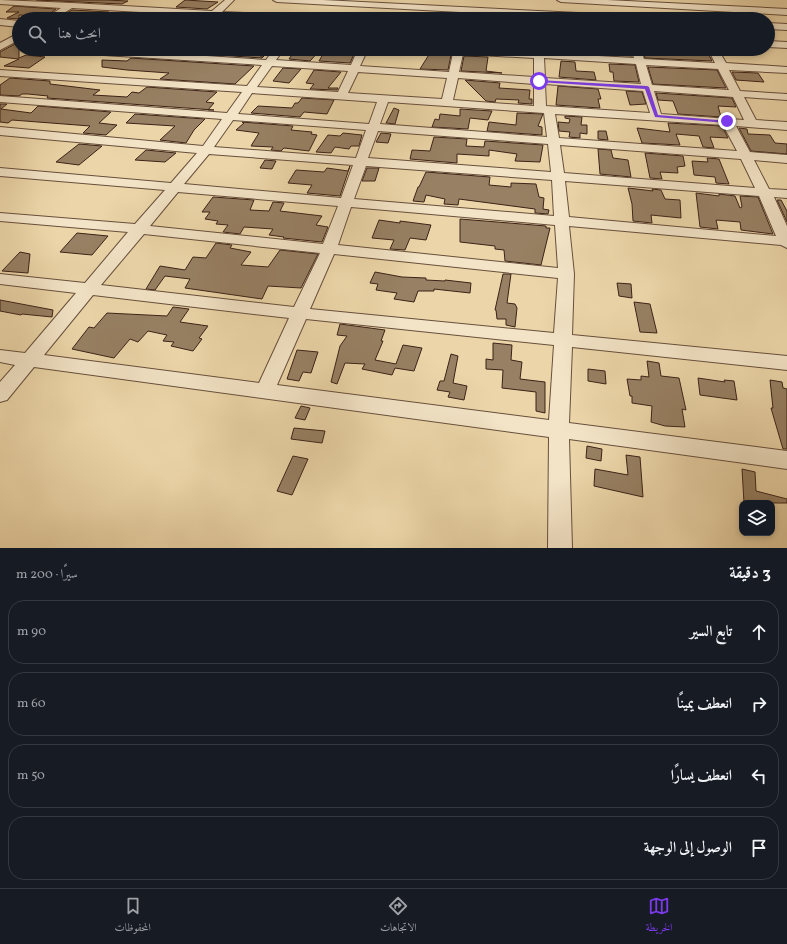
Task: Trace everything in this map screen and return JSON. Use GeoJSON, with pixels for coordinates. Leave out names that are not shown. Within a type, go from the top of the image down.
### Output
{"type":"FeatureCollection","features":[{"type":"Feature","properties":{"kind":"street"},"geometry":{"type":"LineString","coordinates":[[60,12],[80,0]]}},
{"type":"Feature","properties":{"kind":"street"},"geometry":{"type":"LineString","coordinates":[[216,12],[230,0]]}},
{"type":"Feature","properties":{"kind":"street"},"geometry":{"type":"LineString","coordinates":[[277,0],[515,12]]}},
{"type":"Feature","properties":{"kind":"street"},"geometry":{"type":"LineString","coordinates":[[468,10],[472,0]]}},
{"type":"Feature","properties":{"kind":"street"},"geometry":{"type":"LineString","coordinates":[[561,0],[689,3],[786,8]]}},
{"type":"Feature","properties":{"kind":"street"},"geometry":{"type":"LineString","coordinates":[[0,2],[12,1],[182,12]]}},
{"type":"Feature","properties":{"kind":"street"},"geometry":{"type":"LineString","coordinates":[[308,12],[317,1]]}},
{"type":"Feature","properties":{"kind":"street"},"geometry":{"type":"LineString","coordinates":[[623,2],[626,12]]}},
{"type":"Feature","properties":{"kind":"street"},"geometry":{"type":"LineString","coordinates":[[148,10],[157,3]]}},
{"type":"Feature","properties":{"kind":"street"},"geometry":{"type":"LineString","coordinates":[[689,3],[694,12]]}},
{"type":"Feature","properties":{"kind":"street"},"geometry":{"type":"LineString","coordinates":[[0,22],[12,23]]}},
{"type":"Feature","properties":{"kind":"street"},"geometry":{"type":"LineString","coordinates":[[775,26],[787,27]]}},
{"type":"Feature","properties":{"kind":"street"},"geometry":{"type":"LineString","coordinates":[[1,46],[12,40]]}},
{"type":"Feature","properties":{"kind":"street"},"geometry":{"type":"LineString","coordinates":[[775,45],[787,46]]}},
{"type":"Feature","properties":{"kind":"street"},"geometry":{"type":"LineString","coordinates":[[1,46],[12,46]]}},
{"type":"Feature","properties":{"kind":"street"},"geometry":{"type":"LineString","coordinates":[[190,56],[452,76],[647,87],[787,97]]}},
{"type":"Feature","properties":{"kind":"street"},"geometry":{"type":"LineString","coordinates":[[0,395],[206,150],[274,56]]}},
{"type":"Feature","properties":{"kind":"street"},"geometry":{"type":"LineString","coordinates":[[342,95],[360,56]]}},
{"type":"Feature","properties":{"kind":"street"},"geometry":{"type":"LineString","coordinates":[[447,102],[457,56]]}},
{"type":"Feature","properties":{"kind":"street"},"geometry":{"type":"LineString","coordinates":[[539,56],[539,81],[553,141],[558,177],[566,274],[559,430],[560,548]]}},
{"type":"Feature","properties":{"kind":"street"},"geometry":{"type":"LineString","coordinates":[[568,56],[640,62],[787,70]]}},
{"type":"Feature","properties":{"kind":"street"},"geometry":{"type":"LineString","coordinates":[[638,56],[656,116]]}},
{"type":"Feature","properties":{"kind":"street"},"geometry":{"type":"LineString","coordinates":[[717,56],[752,123]]}},
{"type":"Feature","properties":{"kind":"street"},"geometry":{"type":"LineString","coordinates":[[582,58],[587,84]]}},
{"type":"Feature","properties":{"kind":"street"},"geometry":{"type":"LineString","coordinates":[[0,73],[787,126]]}},
{"type":"Feature","properties":{"kind":"street"},"geometry":{"type":"LineString","coordinates":[[264,392],[328,249],[362,161],[384,98]]}},
{"type":"Feature","properties":{"kind":"street"},"geometry":{"type":"LineString","coordinates":[[0,99],[787,159]]}},
{"type":"Feature","properties":{"kind":"street"},"geometry":{"type":"LineString","coordinates":[[0,172],[561,220],[787,242],[765,193],[727,121]]}},
{"type":"Feature","properties":{"kind":"street"},"geometry":{"type":"LineString","coordinates":[[0,131],[206,150],[787,194]]}},
{"type":"Feature","properties":{"kind":"street"},"geometry":{"type":"LineString","coordinates":[[0,217],[139,229],[566,274]]}},
{"type":"Feature","properties":{"kind":"street"},"geometry":{"type":"LineString","coordinates":[[0,279],[299,313],[787,363]]}},
{"type":"Feature","properties":{"kind":"street"},"geometry":{"type":"LineString","coordinates":[[0,356],[787,460]]}},
{"type":"Feature","properties":{"kind":"building"},"geometry":{"type":"Polygon","coordinates":[[[36,0],[106,0],[128,1],[122,4],[36,0]]]}},
{"type":"Feature","properties":{"kind":"building"},"geometry":{"type":"Polygon","coordinates":[[[185,0],[218,2],[207,9],[176,7],[185,0]]]}},
{"type":"Feature","properties":{"kind":"building"},"geometry":{"type":"Polygon","coordinates":[[[14,6],[56,9],[52,12],[6,12],[14,6]]]}},
{"type":"Feature","properties":{"kind":"building"},"geometry":{"type":"Polygon","coordinates":[[[72,10],[109,12],[68,12],[72,10]]]}},
{"type":"Feature","properties":{"kind":"building"},"geometry":{"type":"Polygon","coordinates":[[[12,46],[12,56],[19,56],[19,58],[24,56],[45,57],[29,68],[4,66],[19,59],[0,57],[0,52],[12,46]]]}},
{"type":"Feature","properties":{"kind":"building"},"geometry":{"type":"Polygon","coordinates":[[[232,56],[264,56],[262,58],[232,56]]]}},
{"type":"Feature","properties":{"kind":"building"},"geometry":{"type":"Polygon","coordinates":[[[291,56],[315,56],[310,61],[289,59],[291,56]]]}},
{"type":"Feature","properties":{"kind":"building"},"geometry":{"type":"Polygon","coordinates":[[[322,56],[353,56],[350,63],[319,61],[322,56]]]}},
{"type":"Feature","properties":{"kind":"building"},"geometry":{"type":"Polygon","coordinates":[[[428,56],[451,56],[448,70],[420,69],[428,56]]]}},
{"type":"Feature","properties":{"kind":"building"},"geometry":{"type":"Polygon","coordinates":[[[464,56],[488,57],[486,71],[502,73],[461,71],[464,56]]]}},
{"type":"Feature","properties":{"kind":"building"},"geometry":{"type":"Polygon","coordinates":[[[644,56],[710,56],[712,61],[645,58],[644,56]]]}},
{"type":"Feature","properties":{"kind":"building"},"geometry":{"type":"Polygon","coordinates":[[[131,58],[254,66],[235,84],[160,79],[169,73],[102,67],[102,60],[127,61],[131,58]]]}},
{"type":"Feature","properties":{"kind":"building"},"geometry":{"type":"Polygon","coordinates":[[[561,61],[575,62],[576,71],[594,72],[596,80],[559,77],[561,61]]]}},
{"type":"Feature","properties":{"kind":"building"},"geometry":{"type":"Polygon","coordinates":[[[609,64],[635,65],[639,82],[614,81],[613,72],[610,72],[609,64]]]}},
{"type":"Feature","properties":{"kind":"building"},"geometry":{"type":"Polygon","coordinates":[[[648,67],[717,70],[726,88],[653,84],[648,67]]]}},
{"type":"Feature","properties":{"kind":"building"},"geometry":{"type":"Polygon","coordinates":[[[283,68],[301,69],[289,83],[273,81],[283,68]]]}},
{"type":"Feature","properties":{"kind":"building"},"geometry":{"type":"Polygon","coordinates":[[[314,70],[341,72],[328,88],[338,88],[337,90],[310,89],[314,84],[306,83],[314,70]]]}},
{"type":"Feature","properties":{"kind":"building"},"geometry":{"type":"Polygon","coordinates":[[[732,72],[758,73],[764,82],[736,80],[732,72]]]}},
{"type":"Feature","properties":{"kind":"building"},"geometry":{"type":"Polygon","coordinates":[[[10,78],[50,81],[50,84],[100,90],[93,95],[127,97],[132,92],[139,93],[147,87],[217,92],[206,102],[214,103],[208,110],[47,98],[48,96],[28,94],[22,94],[19,96],[0,95],[0,85],[10,78]]]}},
{"type":"Feature","properties":{"kind":"building"},"geometry":{"type":"Polygon","coordinates":[[[465,80],[500,83],[499,88],[530,90],[529,99],[532,99],[532,104],[518,103],[519,100],[496,99],[495,102],[486,101],[465,80]]]}},
{"type":"Feature","properties":{"kind":"building"},"geometry":{"type":"Polygon","coordinates":[[[558,86],[598,89],[601,99],[598,99],[600,108],[556,105],[558,86]]]}},
{"type":"Feature","properties":{"kind":"building"},"geometry":{"type":"Polygon","coordinates":[[[626,91],[642,92],[646,104],[630,105],[626,91]]]}},
{"type":"Feature","properties":{"kind":"building"},"geometry":{"type":"Polygon","coordinates":[[[656,93],[732,98],[736,107],[718,106],[721,117],[678,114],[673,101],[658,100],[656,93]]]}},
{"type":"Feature","properties":{"kind":"building"},"geometry":{"type":"Polygon","coordinates":[[[302,98],[334,100],[327,114],[304,112],[300,117],[251,113],[258,106],[292,108],[295,103],[298,103],[302,98]]]}},
{"type":"Feature","properties":{"kind":"building"},"geometry":{"type":"Polygon","coordinates":[[[0,104],[7,104],[1,109],[31,113],[38,106],[111,112],[99,123],[117,125],[106,135],[83,133],[90,126],[12,120],[8,123],[0,122],[0,104]]]}},
{"type":"Feature","properties":{"kind":"building"},"geometry":{"type":"Polygon","coordinates":[[[394,108],[399,110],[395,124],[386,123],[394,108]]]}},
{"type":"Feature","properties":{"kind":"building"},"geometry":{"type":"Polygon","coordinates":[[[460,109],[492,111],[488,120],[470,118],[468,129],[432,127],[435,119],[439,120],[440,114],[460,116],[460,109]]]}},
{"type":"Feature","properties":{"kind":"building"},"geometry":{"type":"Polygon","coordinates":[[[517,113],[543,114],[538,126],[542,127],[542,135],[487,131],[489,122],[516,125],[517,113]]]}},
{"type":"Feature","properties":{"kind":"building"},"geometry":{"type":"Polygon","coordinates":[[[135,114],[205,119],[194,130],[186,143],[160,140],[175,126],[126,123],[135,114]]]}},
{"type":"Feature","properties":{"kind":"building"},"geometry":{"type":"Polygon","coordinates":[[[565,116],[582,117],[581,125],[587,125],[587,134],[580,133],[580,138],[569,137],[570,132],[559,131],[558,122],[569,123],[570,119],[565,118],[565,116]]]}},
{"type":"Feature","properties":{"kind":"building"},"geometry":{"type":"Polygon","coordinates":[[[242,122],[293,126],[291,130],[312,132],[311,134],[317,135],[309,151],[284,148],[281,151],[271,150],[273,147],[251,146],[259,133],[236,130],[244,123],[242,122]]]}},
{"type":"Feature","properties":{"kind":"building"},"geometry":{"type":"Polygon","coordinates":[[[668,123],[722,126],[728,138],[710,137],[714,148],[703,147],[699,136],[676,134],[680,145],[642,143],[637,128],[670,132],[668,123]]]}},
{"type":"Feature","properties":{"kind":"building"},"geometry":{"type":"Polygon","coordinates":[[[739,128],[747,129],[748,134],[770,135],[775,143],[787,144],[787,154],[751,151],[739,128]]]}},
{"type":"Feature","properties":{"kind":"building"},"geometry":{"type":"Polygon","coordinates":[[[598,131],[606,131],[608,140],[598,139],[598,131]]]}},
{"type":"Feature","properties":{"kind":"building"},"geometry":{"type":"Polygon","coordinates":[[[343,133],[362,135],[359,146],[351,146],[349,149],[335,147],[331,153],[316,152],[328,135],[340,136],[343,133]]]}},
{"type":"Feature","properties":{"kind":"building"},"geometry":{"type":"Polygon","coordinates":[[[381,133],[391,134],[388,143],[376,142],[381,133]]]}},
{"type":"Feature","properties":{"kind":"building"},"geometry":{"type":"Polygon","coordinates":[[[434,137],[467,139],[466,146],[484,147],[485,141],[543,145],[540,162],[515,161],[517,154],[489,150],[489,156],[457,154],[457,163],[410,159],[412,150],[430,151],[434,137]]]}},
{"type":"Feature","properties":{"kind":"building"},"geometry":{"type":"Polygon","coordinates":[[[79,144],[102,146],[79,165],[56,162],[79,144]]]}},
{"type":"Feature","properties":{"kind":"building"},"geometry":{"type":"Polygon","coordinates":[[[598,149],[611,150],[613,158],[628,160],[631,177],[600,174],[598,149]]]}},
{"type":"Feature","properties":{"kind":"building"},"geometry":{"type":"Polygon","coordinates":[[[146,150],[176,153],[165,162],[135,160],[146,150]]]}},
{"type":"Feature","properties":{"kind":"building"},"geometry":{"type":"Polygon","coordinates":[[[645,153],[683,156],[685,166],[677,167],[678,173],[660,172],[662,179],[650,178],[645,153]]]}},
{"type":"Feature","properties":{"kind":"building"},"geometry":{"type":"Polygon","coordinates":[[[707,158],[719,159],[729,184],[716,183],[715,177],[694,175],[692,161],[708,162],[707,158]]]}},
{"type":"Feature","properties":{"kind":"building"},"geometry":{"type":"Polygon","coordinates":[[[265,160],[276,161],[272,169],[260,168],[265,160]]]}},
{"type":"Feature","properties":{"kind":"building"},"geometry":{"type":"Polygon","coordinates":[[[350,166],[340,196],[307,193],[312,185],[288,183],[296,170],[324,172],[327,168],[348,171],[350,166]]]}},
{"type":"Feature","properties":{"kind":"building"},"geometry":{"type":"Polygon","coordinates":[[[367,168],[379,168],[375,181],[362,181],[367,168]]]}},
{"type":"Feature","properties":{"kind":"building"},"geometry":{"type":"Polygon","coordinates":[[[426,172],[490,177],[489,185],[511,187],[511,183],[536,184],[539,197],[544,198],[543,209],[549,210],[548,214],[535,213],[535,209],[459,199],[458,205],[444,204],[445,199],[426,195],[424,202],[413,201],[426,172]]]}},
{"type":"Feature","properties":{"kind":"building"},"geometry":{"type":"Polygon","coordinates":[[[628,188],[653,191],[652,189],[661,190],[665,199],[680,200],[681,218],[651,215],[652,223],[633,221],[632,204],[628,188]]]}},
{"type":"Feature","properties":{"kind":"building"},"geometry":{"type":"Polygon","coordinates":[[[696,193],[719,196],[719,194],[735,196],[740,208],[742,207],[740,196],[758,197],[773,234],[741,230],[740,222],[716,220],[718,229],[700,227],[696,193]]]}},
{"type":"Feature","properties":{"kind":"building"},"geometry":{"type":"Polygon","coordinates":[[[213,197],[254,200],[250,210],[269,211],[273,202],[284,203],[280,211],[322,216],[316,225],[328,227],[322,242],[269,235],[273,229],[244,227],[240,234],[223,232],[228,225],[216,224],[218,221],[205,219],[210,212],[202,212],[213,197]]]}},
{"type":"Feature","properties":{"kind":"building"},"geometry":{"type":"Polygon","coordinates":[[[777,200],[781,200],[787,211],[787,222],[777,200]]]}},
{"type":"Feature","properties":{"kind":"building"},"geometry":{"type":"Polygon","coordinates":[[[460,219],[546,226],[546,228],[550,228],[541,265],[505,261],[504,250],[495,249],[495,246],[460,242],[460,219]]]}},
{"type":"Feature","properties":{"kind":"building"},"geometry":{"type":"Polygon","coordinates":[[[379,220],[431,225],[426,240],[410,238],[405,250],[390,249],[394,240],[372,238],[379,220]]]}},
{"type":"Feature","properties":{"kind":"building"},"geometry":{"type":"Polygon","coordinates":[[[77,233],[108,236],[92,255],[60,252],[77,233]]]}},
{"type":"Feature","properties":{"kind":"building"},"geometry":{"type":"Polygon","coordinates":[[[216,243],[232,245],[230,248],[251,252],[241,265],[268,267],[280,250],[318,254],[301,288],[268,286],[262,299],[185,288],[190,279],[165,276],[155,290],[146,289],[160,266],[185,270],[193,257],[206,258],[216,243]]]}},
{"type":"Feature","properties":{"kind":"building"},"geometry":{"type":"Polygon","coordinates":[[[20,252],[30,254],[28,273],[2,271],[20,252]]]}},
{"type":"Feature","properties":{"kind":"building"},"geometry":{"type":"Polygon","coordinates":[[[375,272],[402,277],[426,278],[426,280],[445,280],[471,283],[470,293],[434,289],[434,291],[418,291],[414,302],[394,299],[397,293],[376,290],[378,284],[370,283],[375,272]]]}},
{"type":"Feature","properties":{"kind":"building"},"geometry":{"type":"Polygon","coordinates":[[[503,274],[511,274],[507,303],[515,304],[517,308],[515,327],[506,325],[506,319],[497,319],[495,310],[503,274]]]}},
{"type":"Feature","properties":{"kind":"building"},"geometry":{"type":"Polygon","coordinates":[[[617,283],[631,284],[632,298],[619,296],[617,283]]]}},
{"type":"Feature","properties":{"kind":"building"},"geometry":{"type":"Polygon","coordinates":[[[0,300],[53,310],[52,317],[21,315],[0,311],[0,300]]]}},
{"type":"Feature","properties":{"kind":"building"},"geometry":{"type":"Polygon","coordinates":[[[634,302],[650,304],[657,333],[640,332],[634,302]]]}},
{"type":"Feature","properties":{"kind":"building"},"geometry":{"type":"Polygon","coordinates":[[[173,307],[189,309],[180,322],[208,326],[199,338],[202,339],[193,351],[171,346],[174,342],[163,341],[167,335],[148,331],[138,342],[130,339],[114,358],[72,349],[89,327],[94,328],[107,313],[167,316],[173,307]]]}},
{"type":"Feature","properties":{"kind":"building"},"geometry":{"type":"Polygon","coordinates":[[[340,324],[385,330],[381,341],[383,341],[375,360],[396,364],[403,345],[422,348],[414,371],[395,368],[392,375],[362,369],[365,364],[345,363],[337,384],[331,382],[340,346],[347,336],[337,335],[340,324]]]}},
{"type":"Feature","properties":{"kind":"building"},"geometry":{"type":"Polygon","coordinates":[[[493,343],[512,345],[511,360],[522,362],[520,379],[545,382],[545,413],[536,411],[536,392],[502,388],[503,370],[486,369],[486,359],[493,360],[493,343]]]}},
{"type":"Feature","properties":{"kind":"building"},"geometry":{"type":"Polygon","coordinates":[[[297,350],[318,352],[311,373],[303,372],[299,381],[287,379],[297,350]]]}},
{"type":"Feature","properties":{"kind":"building"},"geometry":{"type":"Polygon","coordinates":[[[451,354],[458,356],[453,383],[467,386],[464,400],[448,397],[450,392],[437,390],[440,381],[444,381],[451,354]]]}},
{"type":"Feature","properties":{"kind":"building"},"geometry":{"type":"Polygon","coordinates":[[[647,361],[659,363],[661,376],[679,378],[686,410],[682,409],[685,427],[665,426],[651,422],[652,406],[632,403],[632,396],[630,396],[627,379],[641,380],[641,376],[649,377],[647,361]]]}},
{"type":"Feature","properties":{"kind":"building"},"geometry":{"type":"Polygon","coordinates":[[[588,369],[605,371],[606,384],[588,381],[588,369]]]}},
{"type":"Feature","properties":{"kind":"building"},"geometry":{"type":"Polygon","coordinates":[[[698,378],[725,382],[724,380],[734,381],[737,400],[700,395],[698,378]]]}},
{"type":"Feature","properties":{"kind":"building"},"geometry":{"type":"Polygon","coordinates":[[[770,380],[782,382],[783,388],[787,389],[787,449],[783,449],[771,408],[773,408],[770,380]]]}},
{"type":"Feature","properties":{"kind":"building"},"geometry":{"type":"Polygon","coordinates":[[[301,406],[310,408],[305,420],[295,418],[301,406]]]}},
{"type":"Feature","properties":{"kind":"building"},"geometry":{"type":"Polygon","coordinates":[[[294,428],[325,431],[322,443],[291,439],[294,428]]]}},
{"type":"Feature","properties":{"kind":"building"},"geometry":{"type":"Polygon","coordinates":[[[587,446],[602,449],[601,461],[586,458],[587,446]]]}},
{"type":"Feature","properties":{"kind":"building"},"geometry":{"type":"Polygon","coordinates":[[[626,455],[640,457],[643,497],[594,486],[595,469],[628,475],[626,455]]]}},
{"type":"Feature","properties":{"kind":"building"},"geometry":{"type":"Polygon","coordinates":[[[293,456],[308,459],[292,495],[277,491],[293,456]]]}},
{"type":"Feature","properties":{"kind":"building"},"geometry":{"type":"Polygon","coordinates":[[[742,469],[755,472],[756,491],[787,499],[787,503],[775,503],[775,500],[744,500],[742,469]]]}},
{"type":"Feature","properties":{"kind":"route"},"geometry":{"type":"LineString","coordinates":[[539,81],[647,87],[656,116],[727,121]]}}]}
